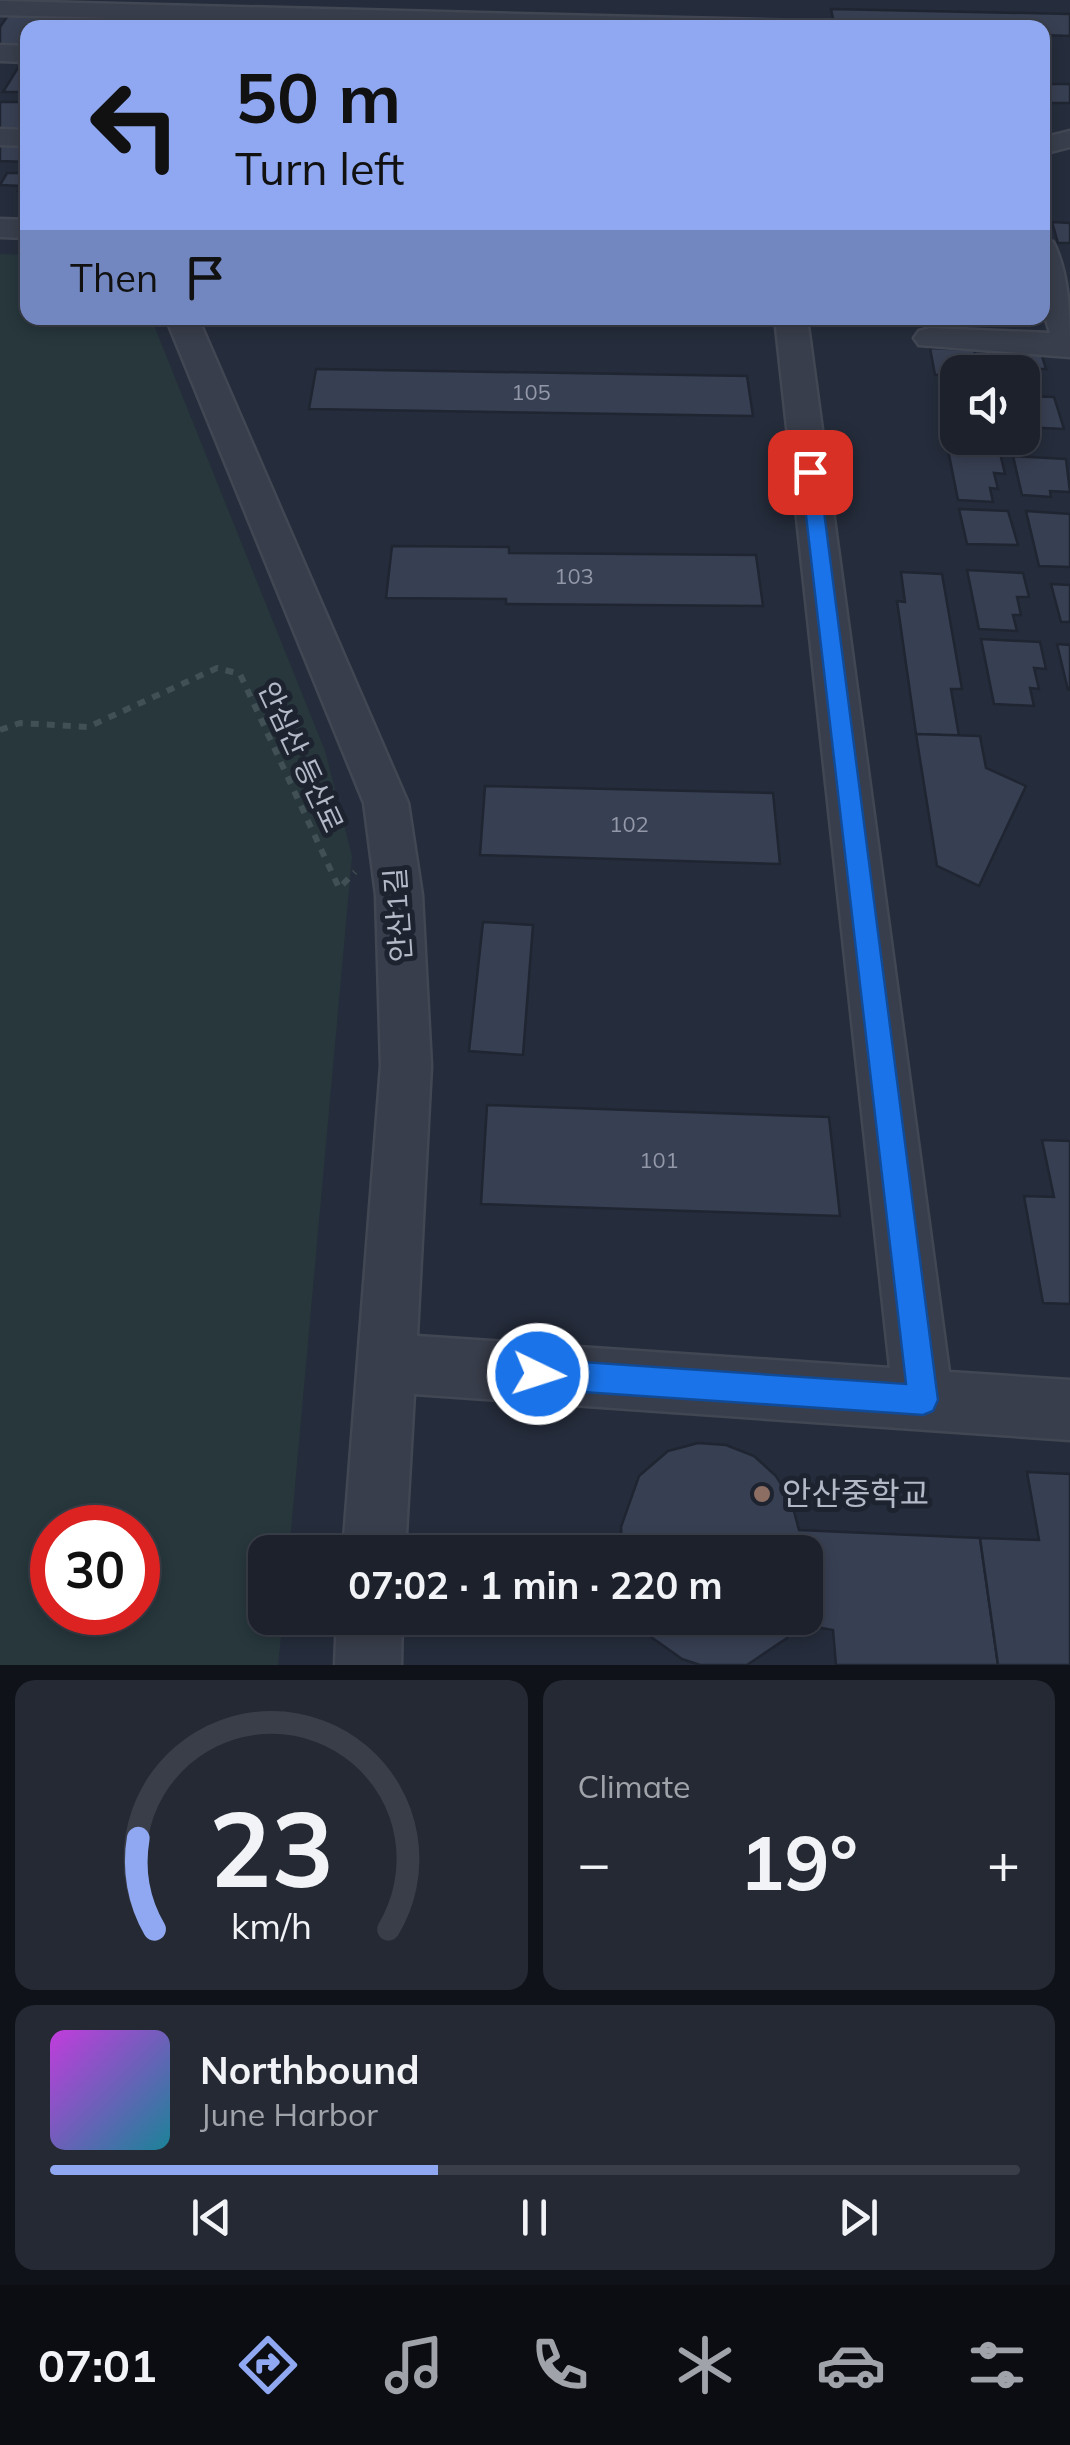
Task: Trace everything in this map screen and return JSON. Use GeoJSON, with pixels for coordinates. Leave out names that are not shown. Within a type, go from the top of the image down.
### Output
{"type":"FeatureCollection","features":[{"type":"Feature","properties":{"kind":"street"},"geometry":{"type":"LineString","coordinates":[[0,8],[481,20]]}},
{"type":"Feature","properties":{"kind":"street"},"geometry":{"type":"LineString","coordinates":[[930,338],[1070,345],[1053,261]]}},
{"type":"Feature","properties":{"kind":"street","name":"안산1길"},"geometry":{"type":"LineString","coordinates":[[185,325],[386,802],[399,895],[406,1066],[375,1535]]}},
{"type":"Feature","properties":{"kind":"street"},"geometry":{"type":"LineString","coordinates":[[792,325],[923,1400]]}},
{"type":"Feature","properties":{"kind":"street"},"geometry":{"type":"LineString","coordinates":[[384,1363],[1070,1410]]}},
{"type":"Feature","properties":{"kind":"street"},"geometry":{"type":"LineString","coordinates":[[368,1665],[369,1635]]}},
{"type":"Feature","properties":{"kind":"path","name":"안심산 등산로"},"geometry":{"type":"LineString","coordinates":[[0,730],[20,723],[88,727],[217,668],[240,674],[339,888],[374,852],[386,802]]}},
{"type":"Feature","properties":{"kind":"shaded area"},"geometry":{"type":"Polygon","coordinates":[[[0,254],[20,255],[20,325],[154,325],[325,751],[352,856],[291,1535],[248,1535],[248,1635],[281,1635],[278,1665],[0,1665],[0,254]]]}},
{"type":"Feature","properties":{"kind":"building"},"geometry":{"type":"Polygon","coordinates":[[[831,9],[1070,14],[1070,36],[1050,35],[1050,20],[833,20],[831,9]]]}},
{"type":"Feature","properties":{"kind":"building"},"geometry":{"type":"Polygon","coordinates":[[[9,14],[43,15],[40,20],[20,20],[20,46],[0,45],[0,27],[9,14]]]}},
{"type":"Feature","properties":{"kind":"building"},"geometry":{"type":"Polygon","coordinates":[[[74,15],[104,15],[101,20],[71,20],[74,15]]]}},
{"type":"Feature","properties":{"kind":"building"},"geometry":{"type":"Polygon","coordinates":[[[117,15],[154,16],[152,20],[114,20],[117,15]]]}},
{"type":"Feature","properties":{"kind":"building"},"geometry":{"type":"Polygon","coordinates":[[[19,66],[20,66],[20,92],[3,92],[19,66]]]}},
{"type":"Feature","properties":{"kind":"building"},"geometry":{"type":"Polygon","coordinates":[[[1050,84],[1070,84],[1070,103],[1050,103],[1050,84]]]}},
{"type":"Feature","properties":{"kind":"building"},"geometry":{"type":"Polygon","coordinates":[[[0,102],[20,102],[20,129],[0,128],[0,102]]]}},
{"type":"Feature","properties":{"kind":"building"},"geometry":{"type":"Polygon","coordinates":[[[0,140],[20,141],[20,162],[0,161],[0,140]]]}},
{"type":"Feature","properties":{"kind":"building"},"geometry":{"type":"Polygon","coordinates":[[[7,173],[20,173],[20,186],[0,185],[7,173]]]}},
{"type":"Feature","properties":{"kind":"building"},"geometry":{"type":"Polygon","coordinates":[[[1052,222],[1070,223],[1070,243],[1058,243],[1052,222]]]}},
{"type":"Feature","properties":{"kind":"building"},"geometry":{"type":"Polygon","coordinates":[[[927,325],[968,325],[970,332],[928,330],[927,325]]]}},
{"type":"Feature","properties":{"kind":"building"},"geometry":{"type":"Polygon","coordinates":[[[930,348],[974,350],[975,355],[940,355],[940,375],[935,375],[930,348]]]}},
{"type":"Feature","properties":{"kind":"building"},"geometry":{"type":"Polygon","coordinates":[[[992,352],[1041,353],[1046,369],[1040,369],[1040,355],[992,352]]]}},
{"type":"Feature","properties":{"kind":"building"},"geometry":{"type":"Polygon","coordinates":[[[316,369],[747,376],[753,416],[309,409],[316,369]]]}},
{"type":"Feature","properties":{"kind":"building"},"geometry":{"type":"Polygon","coordinates":[[[1040,397],[1054,397],[1064,429],[1040,428],[1040,397]]]}},
{"type":"Feature","properties":{"kind":"building"},"geometry":{"type":"Polygon","coordinates":[[[949,455],[1000,455],[1005,474],[994,473],[998,489],[990,488],[993,502],[958,500],[949,455]]]}},
{"type":"Feature","properties":{"kind":"building"},"geometry":{"type":"Polygon","coordinates":[[[1013,456],[1066,459],[1070,492],[1050,491],[1051,497],[1022,495],[1013,456]]]}},
{"type":"Feature","properties":{"kind":"building"},"geometry":{"type":"Polygon","coordinates":[[[959,509],[1008,511],[1018,545],[967,544],[959,509]]]}},
{"type":"Feature","properties":{"kind":"building"},"geometry":{"type":"Polygon","coordinates":[[[1026,511],[1070,514],[1070,567],[1039,566],[1026,511]]]}},
{"type":"Feature","properties":{"kind":"building"},"geometry":{"type":"Polygon","coordinates":[[[392,546],[509,547],[509,553],[756,555],[763,606],[506,604],[506,599],[386,598],[392,546]]]}},
{"type":"Feature","properties":{"kind":"building"},"geometry":{"type":"Polygon","coordinates":[[[967,570],[1023,573],[1029,597],[1017,597],[1021,615],[1013,615],[1017,631],[979,629],[967,570]]]}},
{"type":"Feature","properties":{"kind":"building"},"geometry":{"type":"Polygon","coordinates":[[[901,572],[942,574],[962,689],[951,689],[959,736],[916,734],[897,601],[905,602],[901,572]]]}},
{"type":"Feature","properties":{"kind":"building"},"geometry":{"type":"Polygon","coordinates":[[[1051,584],[1070,585],[1070,622],[1061,622],[1051,584]]]}},
{"type":"Feature","properties":{"kind":"building"},"geometry":{"type":"Polygon","coordinates":[[[981,639],[1040,642],[1046,669],[1034,668],[1039,689],[1030,688],[1034,706],[994,704],[981,639]]]}},
{"type":"Feature","properties":{"kind":"building"},"geometry":{"type":"Polygon","coordinates":[[[1057,644],[1070,645],[1070,690],[1068,690],[1057,644]]]}},
{"type":"Feature","properties":{"kind":"building"},"geometry":{"type":"Polygon","coordinates":[[[916,734],[980,736],[986,768],[1026,786],[979,886],[937,866],[916,734]]]}},
{"type":"Feature","properties":{"kind":"building"},"geometry":{"type":"Polygon","coordinates":[[[485,786],[773,793],[780,864],[480,855],[485,786]]]}},
{"type":"Feature","properties":{"kind":"building"},"geometry":{"type":"Polygon","coordinates":[[[483,922],[533,925],[523,1055],[469,1051],[483,922]]]}},
{"type":"Feature","properties":{"kind":"building"},"geometry":{"type":"Polygon","coordinates":[[[487,1105],[829,1117],[840,1216],[481,1204],[487,1105]]]}},
{"type":"Feature","properties":{"kind":"building"},"geometry":{"type":"Polygon","coordinates":[[[1042,1140],[1070,1141],[1070,1304],[1043,1303],[1024,1196],[1054,1197],[1042,1140]]]}},
{"type":"Feature","properties":{"kind":"building","name":"안산중학교"},"geometry":{"type":"Polygon","coordinates":[[[698,1443],[726,1445],[754,1456],[776,1476],[791,1500],[799,1530],[980,1538],[998,1665],[836,1665],[833,1630],[823,1628],[823,1535],[621,1535],[639,1476],[668,1451],[698,1443]]]}},
{"type":"Feature","properties":{"kind":"building"},"geometry":{"type":"Polygon","coordinates":[[[1027,1472],[1070,1474],[1070,1665],[998,1665],[980,1538],[1039,1540],[1027,1472]]]}},
{"type":"Feature","properties":{"kind":"building"},"geometry":{"type":"Polygon","coordinates":[[[789,1635],[747,1665],[700,1665],[682,1659],[651,1637],[789,1635]]]}},
{"type":"Feature","properties":{"kind":"place","name":"안산중학교"},"geometry":{"type":"Point","coordinates":[762,1494]}},
{"type":"Feature","properties":{"kind":"route"},"geometry":{"type":"LineString","coordinates":[[538,1374],[923,1400],[810,472]]}}]}
